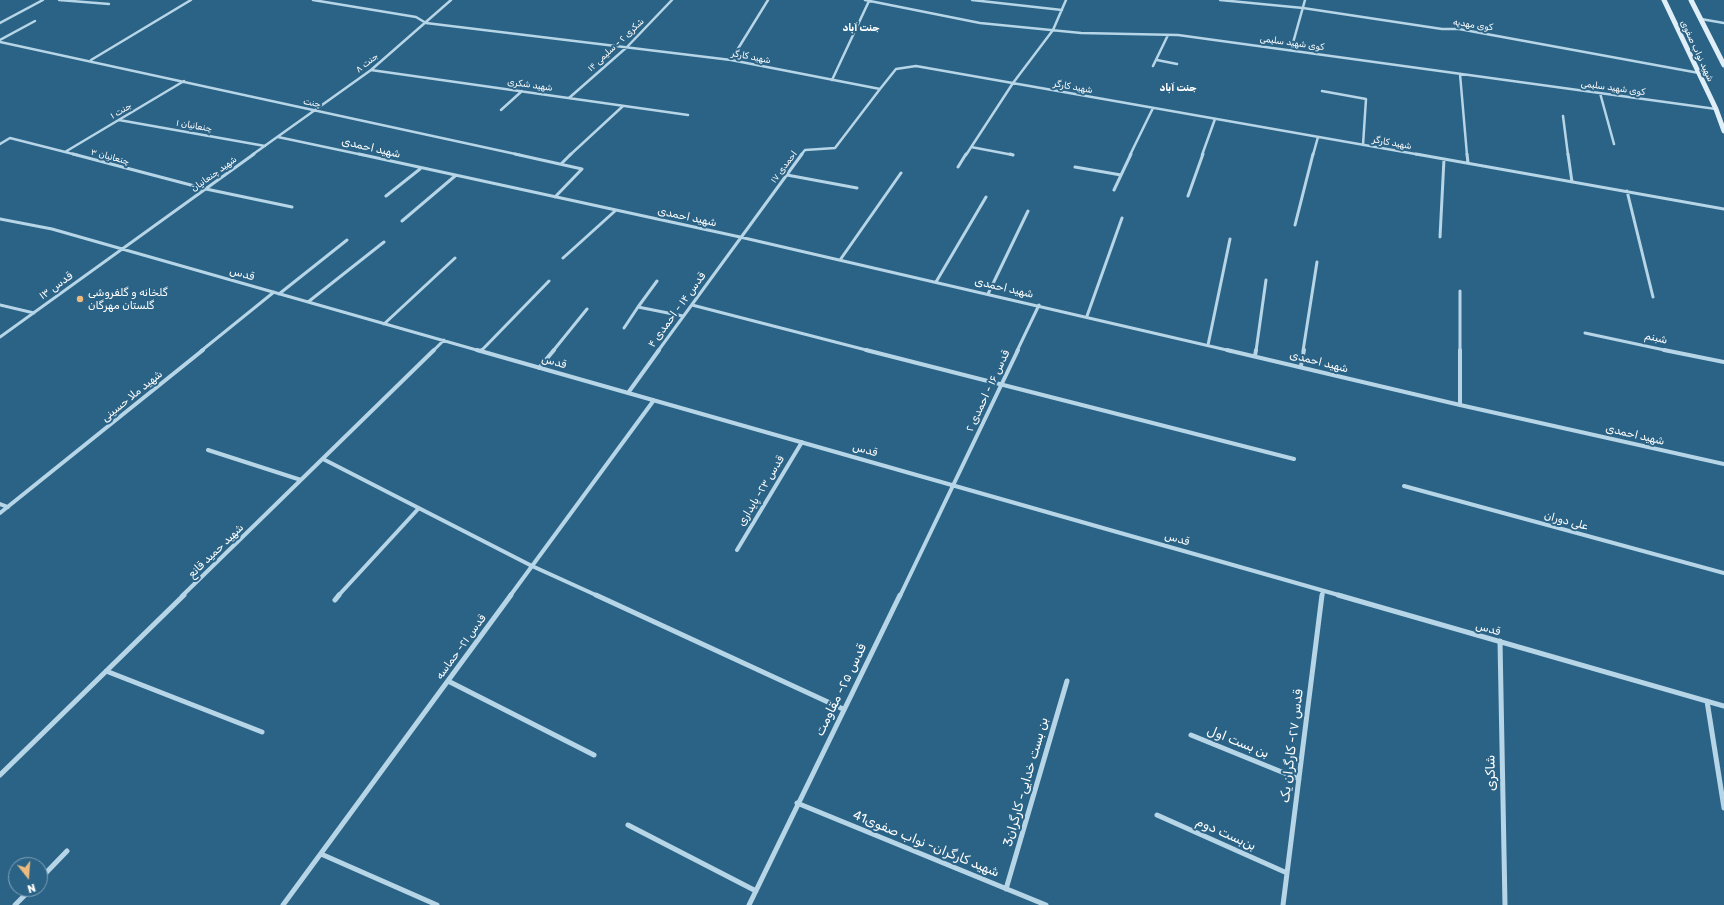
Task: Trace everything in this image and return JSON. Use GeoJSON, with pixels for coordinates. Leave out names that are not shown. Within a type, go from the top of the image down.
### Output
{"type":"FeatureCollection","features":[{"type":"Feature","properties":{"kind":"main road","name":"شهید نواب صفوی"},"geometry":{"type":"LineString","coordinates":[[1664,0],[1716,110],[1724,131]]}},
{"type":"Feature","properties":{"kind":"main road","name":"شهید نواب صفوی"},"geometry":{"type":"LineString","coordinates":[[1690,0],[1724,65]]}},
{"type":"Feature","properties":{"kind":"street"},"geometry":{"type":"LineString","coordinates":[[0,23],[43,0]]}},
{"type":"Feature","properties":{"kind":"street"},"geometry":{"type":"LineString","coordinates":[[59,0],[108,4]]}},
{"type":"Feature","properties":{"kind":"street"},"geometry":{"type":"LineString","coordinates":[[91,60],[191,0]]}},
{"type":"Feature","properties":{"kind":"street","name":"شهید کارگر"},"geometry":{"type":"LineString","coordinates":[[312,0],[416,17],[426,23],[731,60],[880,89],[896,69],[916,66],[1724,209]]}},
{"type":"Feature","properties":{"kind":"street","name":"جنت ۸"},"geometry":{"type":"LineString","coordinates":[[315,110],[371,70],[451,0]]}},
{"type":"Feature","properties":{"kind":"street","name":"شکری ۲ - سلیمی ۱۴"},"geometry":{"type":"LineString","coordinates":[[569,98],[627,47],[672,0]]}},
{"type":"Feature","properties":{"kind":"street"},"geometry":{"type":"LineString","coordinates":[[731,60],[768,0]]}},
{"type":"Feature","properties":{"kind":"street"},"geometry":{"type":"LineString","coordinates":[[832,80],[867,0]]}},
{"type":"Feature","properties":{"kind":"street","name":"کوی شهید سلیمی"},"geometry":{"type":"LineString","coordinates":[[867,0],[980,23],[1082,33],[1168,35],[1291,50],[1716,110]]}},
{"type":"Feature","properties":{"kind":"street"},"geometry":{"type":"LineString","coordinates":[[887,4],[891,0]]}},
{"type":"Feature","properties":{"kind":"street"},"geometry":{"type":"LineString","coordinates":[[972,0],[1062,10]]}},
{"type":"Feature","properties":{"kind":"street"},"geometry":{"type":"LineString","coordinates":[[958,167],[1014,83],[1053,30],[1066,0]]}},
{"type":"Feature","properties":{"kind":"street","name":"کوی مهدیه"},"geometry":{"type":"LineString","coordinates":[[1220,0],[1302,8],[1442,29],[1459,29],[1699,73]]}},
{"type":"Feature","properties":{"kind":"street"},"geometry":{"type":"LineString","coordinates":[[1291,50],[1305,0]]}},
{"type":"Feature","properties":{"kind":"street"},"geometry":{"type":"LineString","coordinates":[[1701,19],[1724,23]]}},
{"type":"Feature","properties":{"kind":"street"},"geometry":{"type":"LineString","coordinates":[[0,41],[35,21]]}},
{"type":"Feature","properties":{"kind":"street"},"geometry":{"type":"LineString","coordinates":[[1153,66],[1168,35]]}},
{"type":"Feature","properties":{"kind":"street","name":"جنت"},"geometry":{"type":"LineString","coordinates":[[0,41],[582,169],[554,197]]}},
{"type":"Feature","properties":{"kind":"street"},"geometry":{"type":"LineString","coordinates":[[1157,60],[1177,64]]}},
{"type":"Feature","properties":{"kind":"street","name":"شهید شکری"},"geometry":{"type":"LineString","coordinates":[[371,70],[688,115]]}},
{"type":"Feature","properties":{"kind":"street"},"geometry":{"type":"LineString","coordinates":[[1460,74],[1468,163]]}},
{"type":"Feature","properties":{"kind":"street","name":"جنت ۱"},"geometry":{"type":"LineString","coordinates":[[65,152],[184,81]]}},
{"type":"Feature","properties":{"kind":"street","name":"احمدی ۱۷"},"geometry":{"type":"LineString","coordinates":[[740,237],[805,150],[834,148],[880,89]]}},
{"type":"Feature","properties":{"kind":"street"},"geometry":{"type":"LineString","coordinates":[[501,110],[522,91]]}},
{"type":"Feature","properties":{"kind":"street"},"geometry":{"type":"LineString","coordinates":[[1322,91],[1366,99],[1363,145]]}},
{"type":"Feature","properties":{"kind":"street"},"geometry":{"type":"LineString","coordinates":[[1600,93],[1614,144]]}},
{"type":"Feature","properties":{"kind":"street"},"geometry":{"type":"LineString","coordinates":[[561,164],[623,106]]}},
{"type":"Feature","properties":{"kind":"street"},"geometry":{"type":"LineString","coordinates":[[1114,190],[1153,108]]}},
{"type":"Feature","properties":{"kind":"street","name":"شهید چنعانیان"},"geometry":{"type":"LineString","coordinates":[[122,249],[315,110]]}},
{"type":"Feature","properties":{"kind":"street"},"geometry":{"type":"LineString","coordinates":[[1563,116],[1572,182]]}},
{"type":"Feature","properties":{"kind":"street"},"geometry":{"type":"LineString","coordinates":[[1188,196],[1215,119]]}},
{"type":"Feature","properties":{"kind":"street","name":"چنعانیان ۱"},"geometry":{"type":"LineString","coordinates":[[119,120],[265,146]]}},
{"type":"Feature","properties":{"kind":"street","name":"شهید احمدی"},"geometry":{"type":"LineString","coordinates":[[278,137],[420,169],[740,237],[1087,316],[1460,405],[1724,464]]}},
{"type":"Feature","properties":{"kind":"street"},"geometry":{"type":"LineString","coordinates":[[1295,224],[1318,137]]}},
{"type":"Feature","properties":{"kind":"street","name":"چنعانیان ۳"},"geometry":{"type":"LineString","coordinates":[[0,144],[10,138],[206,189],[292,207]]}},
{"type":"Feature","properties":{"kind":"street"},"geometry":{"type":"LineString","coordinates":[[971,147],[1013,155]]}},
{"type":"Feature","properties":{"kind":"street"},"geometry":{"type":"LineString","coordinates":[[1440,237],[1444,159]]}},
{"type":"Feature","properties":{"kind":"street"},"geometry":{"type":"LineString","coordinates":[[1076,167],[1121,175]]}},
{"type":"Feature","properties":{"kind":"street"},"geometry":{"type":"LineString","coordinates":[[386,196],[420,169]]}},
{"type":"Feature","properties":{"kind":"street"},"geometry":{"type":"LineString","coordinates":[[840,260],[901,173]]}},
{"type":"Feature","properties":{"kind":"street"},"geometry":{"type":"LineString","coordinates":[[787,175],[857,188]]}},
{"type":"Feature","properties":{"kind":"street"},"geometry":{"type":"LineString","coordinates":[[402,221],[455,176]]}},
{"type":"Feature","properties":{"kind":"street"},"geometry":{"type":"LineString","coordinates":[[1627,191],[1653,297]]}},
{"type":"Feature","properties":{"kind":"street"},"geometry":{"type":"LineString","coordinates":[[936,282],[986,197]]}},
{"type":"Feature","properties":{"kind":"street"},"geometry":{"type":"LineString","coordinates":[[562,258],[615,211]]}},
{"type":"Feature","properties":{"kind":"street"},"geometry":{"type":"LineString","coordinates":[[988,294],[1028,211]]}},
{"type":"Feature","properties":{"kind":"street","name":"قدس"},"geometry":{"type":"LineString","coordinates":[[0,218],[52,229],[954,485],[1724,706]]}},
{"type":"Feature","properties":{"kind":"street"},"geometry":{"type":"LineString","coordinates":[[1087,316],[1122,218]]}},
{"type":"Feature","properties":{"kind":"street","name":"قدس ۱۴ - احمدی ۴"},"geometry":{"type":"LineString","coordinates":[[628,393],[740,237]]}},
{"type":"Feature","properties":{"kind":"street"},"geometry":{"type":"LineString","coordinates":[[1208,345],[1230,239]]}},
{"type":"Feature","properties":{"kind":"street"},"geometry":{"type":"LineString","coordinates":[[279,294],[347,240]]}},
{"type":"Feature","properties":{"kind":"street"},"geometry":{"type":"LineString","coordinates":[[308,302],[384,242]]}},
{"type":"Feature","properties":{"kind":"street","name":"قدس ۱۳"},"geometry":{"type":"LineString","coordinates":[[0,337],[122,249]]}},
{"type":"Feature","properties":{"kind":"street"},"geometry":{"type":"LineString","coordinates":[[384,324],[455,258]]}},
{"type":"Feature","properties":{"kind":"street"},"geometry":{"type":"LineString","coordinates":[[1301,366],[1317,262]]}},
{"type":"Feature","properties":{"kind":"street"},"geometry":{"type":"LineString","coordinates":[[1256,356],[1266,280]]}},
{"type":"Feature","properties":{"kind":"street"},"geometry":{"type":"LineString","coordinates":[[481,351],[549,281]]}},
{"type":"Feature","properties":{"kind":"street"},"geometry":{"type":"LineString","coordinates":[[624,328],[657,281]]}},
{"type":"Feature","properties":{"kind":"street"},"geometry":{"type":"LineString","coordinates":[[1460,291],[1460,405]]}},
{"type":"Feature","properties":{"kind":"street","name":"شهید ملا حسینی"},"geometry":{"type":"LineString","coordinates":[[0,513],[274,292]]}},
{"type":"Feature","properties":{"kind":"street"},"geometry":{"type":"LineString","coordinates":[[692,304],[1294,459]]}},
{"type":"Feature","properties":{"kind":"street"},"geometry":{"type":"LineString","coordinates":[[0,305],[34,313]]}},
{"type":"Feature","properties":{"kind":"street","name":"قدس ۱۶ - احمدی ۲"},"geometry":{"type":"LineString","coordinates":[[954,485],[1039,305]]}},
{"type":"Feature","properties":{"kind":"street"},"geometry":{"type":"LineString","coordinates":[[638,307],[683,316]]}},
{"type":"Feature","properties":{"kind":"street"},"geometry":{"type":"LineString","coordinates":[[539,368],[587,309]]}},
{"type":"Feature","properties":{"kind":"street","name":"شبنم"},"geometry":{"type":"LineString","coordinates":[[1585,333],[1724,362]]}},
{"type":"Feature","properties":{"kind":"street","name":"شهید حمید قانع"},"geometry":{"type":"LineString","coordinates":[[0,775],[444,340]]}},
{"type":"Feature","properties":{"kind":"street","name":"قدس ۲۱- حماسه"},"geometry":{"type":"LineString","coordinates":[[283,905],[654,400]]}},
{"type":"Feature","properties":{"kind":"street","name":"قدس ۲۳- پایداری"},"geometry":{"type":"LineString","coordinates":[[737,550],[802,442]]}},
{"type":"Feature","properties":{"kind":"street"},"geometry":{"type":"LineString","coordinates":[[208,450],[301,480]]}},
{"type":"Feature","properties":{"kind":"street"},"geometry":{"type":"LineString","coordinates":[[323,459],[532,566],[843,709]]}},
{"type":"Feature","properties":{"kind":"street","name":"قدس ۲۵- مقاومت"},"geometry":{"type":"LineString","coordinates":[[749,905],[797,803],[954,485]]}},
{"type":"Feature","properties":{"kind":"street","name":"علی دوران"},"geometry":{"type":"LineString","coordinates":[[1404,486],[1724,572]]}},
{"type":"Feature","properties":{"kind":"street"},"geometry":{"type":"LineString","coordinates":[[0,504],[8,507]]}},
{"type":"Feature","properties":{"kind":"street"},"geometry":{"type":"LineString","coordinates":[[335,600],[419,508]]}},
{"type":"Feature","properties":{"kind":"street","name":"قدس ۲۷- کارگران یک"},"geometry":{"type":"LineString","coordinates":[[1283,905],[1323,591]]}},
{"type":"Feature","properties":{"kind":"street","name":"شاکری"},"geometry":{"type":"LineString","coordinates":[[1500,641],[1505,905]]}},
{"type":"Feature","properties":{"kind":"street"},"geometry":{"type":"LineString","coordinates":[[106,671],[262,732]]}},
{"type":"Feature","properties":{"kind":"street"},"geometry":{"type":"LineString","coordinates":[[448,681],[594,755]]}},
{"type":"Feature","properties":{"kind":"street","name":"بن بست خدایی- کارگران3"},"geometry":{"type":"LineString","coordinates":[[1006,889],[1068,681]]}},
{"type":"Feature","properties":{"kind":"street"},"geometry":{"type":"LineString","coordinates":[[1707,701],[1724,808]]}},
{"type":"Feature","properties":{"kind":"street","name":"بن بست اول"},"geometry":{"type":"LineString","coordinates":[[1190,735],[1299,779]]}},
{"type":"Feature","properties":{"kind":"street","name":"شهید کارگران- نواب صفوی41"},"geometry":{"type":"LineString","coordinates":[[797,803],[1046,905]]}},
{"type":"Feature","properties":{"kind":"street","name":"بن‌بست دوم"},"geometry":{"type":"LineString","coordinates":[[1157,816],[1287,873]]}},
{"type":"Feature","properties":{"kind":"street"},"geometry":{"type":"LineString","coordinates":[[628,825],[756,891]]}},
{"type":"Feature","properties":{"kind":"street"},"geometry":{"type":"LineString","coordinates":[[48,871],[67,852]]}},
{"type":"Feature","properties":{"kind":"street"},"geometry":{"type":"LineString","coordinates":[[321,854],[437,905]]}},
{"type":"Feature","properties":{"kind":"street"},"geometry":{"type":"LineString","coordinates":[[15,905],[23,897]]}},
{"type":"Feature","properties":{"kind":"place","name":"گلخانه و گلفروشی گلستان مهرگان"},"geometry":{"type":"Point","coordinates":[80,299]}},
{"type":"Feature","properties":{"kind":"district","name":"جنت آباد"},"geometry":{"type":"Point","coordinates":[861,28]}},
{"type":"Feature","properties":{"kind":"district","name":"جنت آباد"},"geometry":{"type":"Point","coordinates":[1178,88]}}]}
